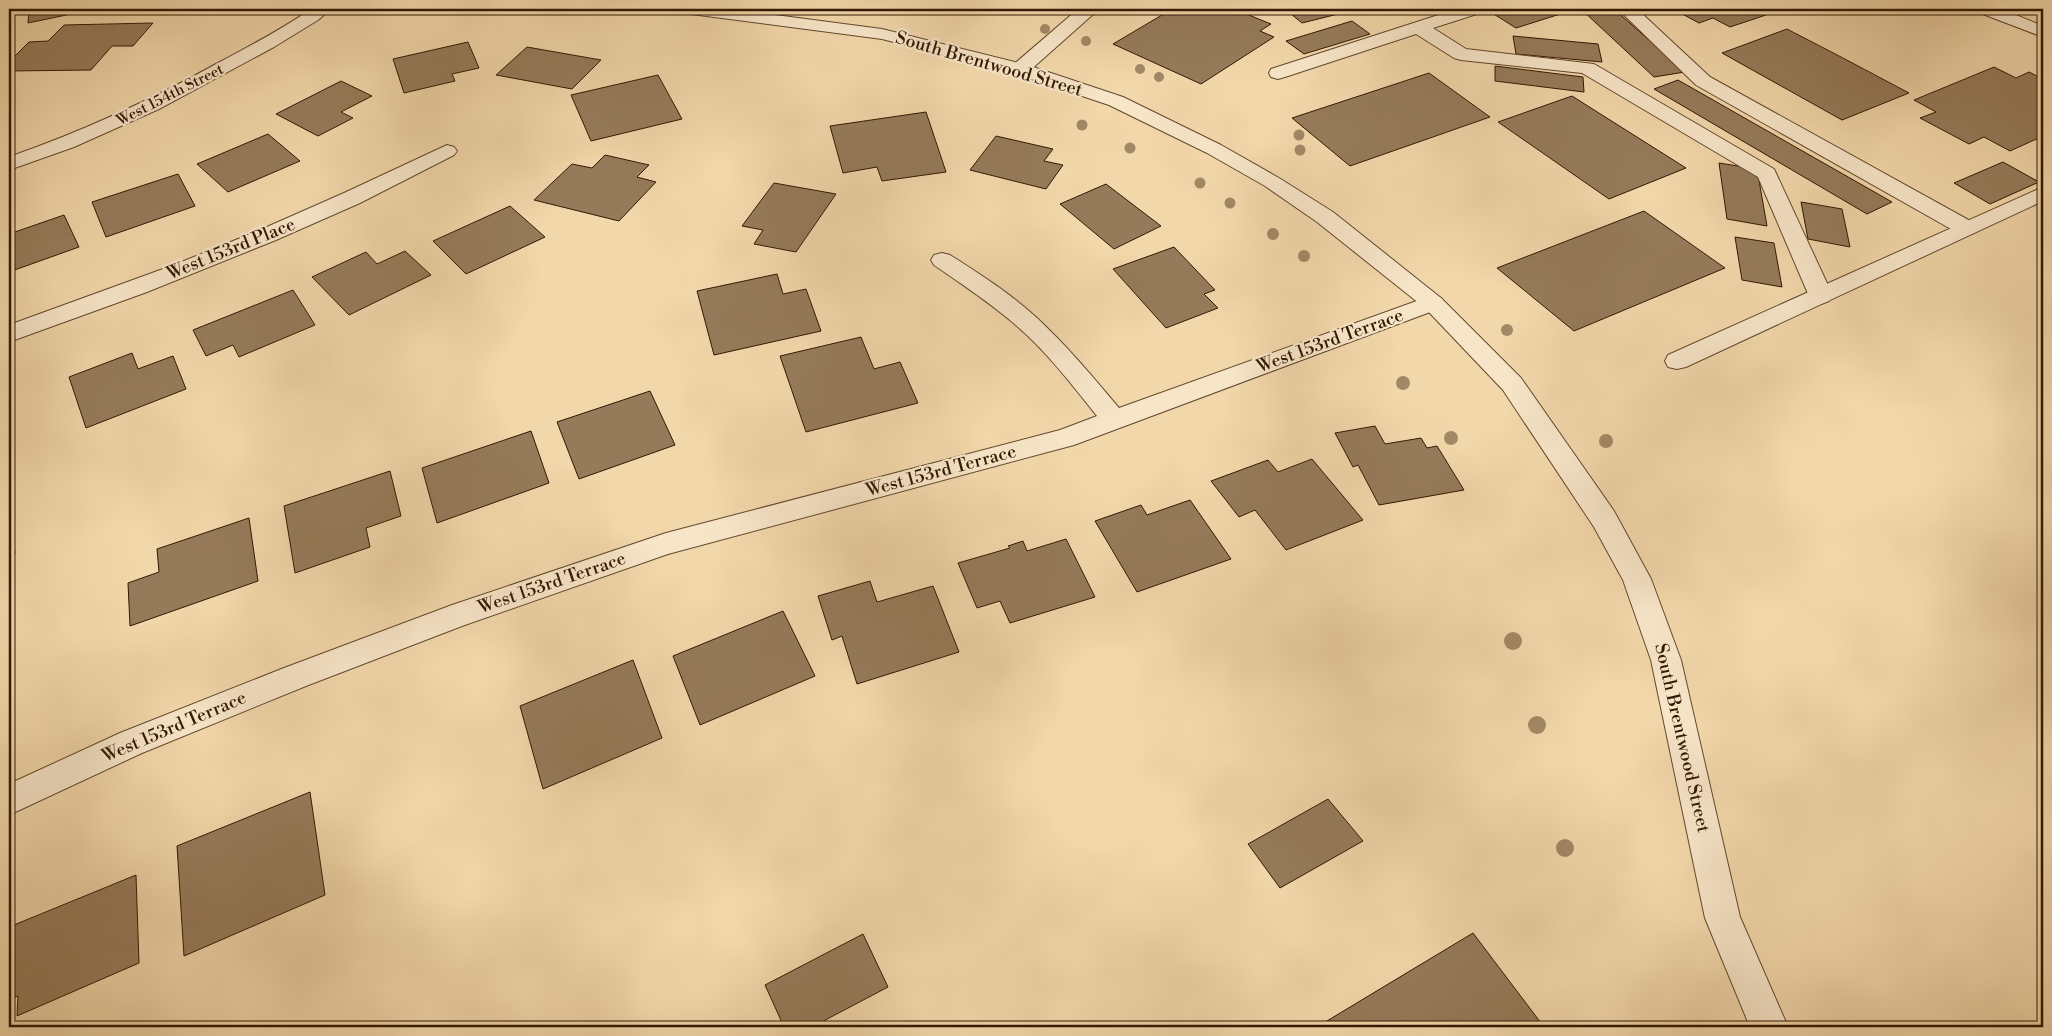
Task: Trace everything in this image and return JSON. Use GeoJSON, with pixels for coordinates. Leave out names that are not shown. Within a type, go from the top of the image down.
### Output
{"type":"FeatureCollection","features":[{"type":"Feature","properties":{"kind":"street","name":"West 154th Street"},"geometry":{"type":"LineString","coordinates":[[9,164],[115,123],[191,86],[322,9]]}},
{"type":"Feature","properties":{"kind":"street","name":"South Brentwood Street"},"geometry":{"type":"LineString","coordinates":[[691,9],[741,12],[882,34],[1020,68],[1116,101],[1214,149],[1272,182],[1332,222],[1433,303],[1512,384],[1604,518],[1637,579],[1666,660],[1723,918],[1769,1027]]}},
{"type":"Feature","properties":{"kind":"street"},"geometry":{"type":"LineString","coordinates":[[1020,68],[1076,18],[1090,9]]}},
{"type":"Feature","properties":{"kind":"street"},"geometry":{"type":"LineString","coordinates":[[1278,73],[1474,9]]}},
{"type":"Feature","properties":{"kind":"street"},"geometry":{"type":"LineString","coordinates":[[1627,9],[1703,81],[1966,228]]}},
{"type":"Feature","properties":{"kind":"street"},"geometry":{"type":"LineString","coordinates":[[1986,9],[2043,32]]}},
{"type":"Feature","properties":{"kind":"street"},"geometry":{"type":"LineString","coordinates":[[1418,28],[1461,54],[1587,68],[1767,173],[1821,296]]}},
{"type":"Feature","properties":{"kind":"street","name":"West 153rd Place"},"geometry":{"type":"LineString","coordinates":[[9,334],[255,240],[351,198],[447,151]]}},
{"type":"Feature","properties":{"kind":"street"},"geometry":{"type":"LineString","coordinates":[[1677,360],[1821,296],[2043,193]]}},
{"type":"Feature","properties":{"kind":"street"},"geometry":{"type":"LineString","coordinates":[[942,260],[984,288],[1027,322],[1069,364],[1114,420]]}},
{"type":"Feature","properties":{"kind":"street","name":"West 153rd Terrace"},"geometry":{"type":"LineString","coordinates":[[9,800],[131,743],[295,677],[452,617],[666,544],[1066,438],[1433,303]]}},
{"type":"Feature","properties":{"kind":"building"},"geometry":{"type":"Polygon","coordinates":[[[29,9],[76,9],[76,13],[28,23],[29,9]]]}},
{"type":"Feature","properties":{"kind":"building"},"geometry":{"type":"Polygon","coordinates":[[[1172,9],[1234,9],[1271,24],[1260,31],[1274,37],[1201,84],[1113,44],[1172,9]]]}},
{"type":"Feature","properties":{"kind":"building"},"geometry":{"type":"Polygon","coordinates":[[[1285,9],[1358,9],[1302,23],[1285,9]]]}},
{"type":"Feature","properties":{"kind":"building"},"geometry":{"type":"Polygon","coordinates":[[[1507,9],[1576,9],[1516,28],[1492,13],[1507,9]]]}},
{"type":"Feature","properties":{"kind":"building"},"geometry":{"type":"Polygon","coordinates":[[[1614,9],[1685,72],[1654,77],[1582,10],[1614,9]]]}},
{"type":"Feature","properties":{"kind":"building"},"geometry":{"type":"Polygon","coordinates":[[[1673,9],[1784,9],[1730,27],[1713,18],[1699,23],[1673,9]]]}},
{"type":"Feature","properties":{"kind":"building"},"geometry":{"type":"Polygon","coordinates":[[[1352,21],[1370,34],[1304,54],[1286,41],[1352,21]]]}},
{"type":"Feature","properties":{"kind":"building"},"geometry":{"type":"Polygon","coordinates":[[[153,23],[133,46],[112,46],[91,70],[9,71],[9,62],[29,42],[48,41],[64,25],[153,23]]]}},
{"type":"Feature","properties":{"kind":"building"},"geometry":{"type":"Polygon","coordinates":[[[1787,29],[1909,93],[1842,120],[1722,53],[1787,29]]]}},
{"type":"Feature","properties":{"kind":"building"},"geometry":{"type":"Polygon","coordinates":[[[1513,36],[1598,44],[1602,62],[1516,54],[1513,36]]]}},
{"type":"Feature","properties":{"kind":"building"},"geometry":{"type":"Polygon","coordinates":[[[468,42],[479,68],[452,74],[455,81],[404,93],[393,59],[468,42]]]}},
{"type":"Feature","properties":{"kind":"building"},"geometry":{"type":"Polygon","coordinates":[[[527,47],[601,60],[572,89],[496,75],[527,47]]]}},
{"type":"Feature","properties":{"kind":"building"},"geometry":{"type":"Polygon","coordinates":[[[1495,66],[1583,77],[1584,92],[1495,81],[1495,66]]]}},
{"type":"Feature","properties":{"kind":"building"},"geometry":{"type":"Polygon","coordinates":[[[1994,67],[2016,78],[2029,72],[2043,79],[2043,136],[2010,151],[1984,137],[1969,144],[1920,118],[1936,112],[1914,100],[1994,67]]]}},
{"type":"Feature","properties":{"kind":"building"},"geometry":{"type":"Polygon","coordinates":[[[1429,73],[1490,117],[1350,166],[1292,118],[1429,73]]]}},
{"type":"Feature","properties":{"kind":"building"},"geometry":{"type":"Polygon","coordinates":[[[658,75],[682,119],[591,141],[571,95],[658,75]]]}},
{"type":"Feature","properties":{"kind":"building"},"geometry":{"type":"Polygon","coordinates":[[[1678,80],[1892,202],[1867,214],[1654,89],[1678,80]]]}},
{"type":"Feature","properties":{"kind":"building"},"geometry":{"type":"Polygon","coordinates":[[[341,81],[372,96],[341,112],[353,118],[318,136],[276,114],[341,81]]]}},
{"type":"Feature","properties":{"kind":"building"},"geometry":{"type":"Polygon","coordinates":[[[1572,96],[1686,168],[1609,199],[1498,122],[1572,96]]]}},
{"type":"Feature","properties":{"kind":"building"},"geometry":{"type":"Polygon","coordinates":[[[926,112],[946,172],[882,181],[877,167],[843,173],[830,126],[926,112]]]}},
{"type":"Feature","properties":{"kind":"building"},"geometry":{"type":"Polygon","coordinates":[[[268,134],[300,161],[228,192],[197,164],[268,134]]]}},
{"type":"Feature","properties":{"kind":"building"},"geometry":{"type":"Polygon","coordinates":[[[996,136],[1053,149],[1044,161],[1063,165],[1046,189],[970,170],[996,136]]]}},
{"type":"Feature","properties":{"kind":"building"},"geometry":{"type":"Polygon","coordinates":[[[605,155],[649,165],[637,177],[656,182],[619,221],[534,200],[572,164],[592,168],[605,155]]]}},
{"type":"Feature","properties":{"kind":"building"},"geometry":{"type":"Polygon","coordinates":[[[2003,162],[2039,182],[1990,204],[1954,183],[2003,162]]]}},
{"type":"Feature","properties":{"kind":"building"},"geometry":{"type":"Polygon","coordinates":[[[1719,163],[1757,169],[1767,226],[1727,219],[1719,163]]]}},
{"type":"Feature","properties":{"kind":"building"},"geometry":{"type":"Polygon","coordinates":[[[178,174],[195,206],[106,237],[92,202],[178,174]]]}},
{"type":"Feature","properties":{"kind":"building"},"geometry":{"type":"Polygon","coordinates":[[[774,183],[836,194],[796,252],[754,244],[763,230],[742,226],[774,183]]]}},
{"type":"Feature","properties":{"kind":"building"},"geometry":{"type":"Polygon","coordinates":[[[1106,184],[1161,226],[1114,249],[1060,204],[1106,184]]]}},
{"type":"Feature","properties":{"kind":"building"},"geometry":{"type":"Polygon","coordinates":[[[1801,202],[1842,209],[1850,247],[1808,239],[1801,202]]]}},
{"type":"Feature","properties":{"kind":"building"},"geometry":{"type":"Polygon","coordinates":[[[510,206],[545,237],[466,274],[433,241],[510,206]]]}},
{"type":"Feature","properties":{"kind":"building"},"geometry":{"type":"Polygon","coordinates":[[[1644,211],[1725,268],[1574,331],[1497,268],[1644,211]]]}},
{"type":"Feature","properties":{"kind":"building"},"geometry":{"type":"Polygon","coordinates":[[[64,215],[79,247],[9,272],[9,234],[64,215]]]}},
{"type":"Feature","properties":{"kind":"building"},"geometry":{"type":"Polygon","coordinates":[[[1735,237],[1774,243],[1782,287],[1742,280],[1735,237]]]}},
{"type":"Feature","properties":{"kind":"building"},"geometry":{"type":"Polygon","coordinates":[[[1174,247],[1215,290],[1204,294],[1218,308],[1166,328],[1113,269],[1174,247]]]}},
{"type":"Feature","properties":{"kind":"building"},"geometry":{"type":"Polygon","coordinates":[[[405,251],[431,275],[349,315],[312,277],[366,252],[377,264],[405,251]]]}},
{"type":"Feature","properties":{"kind":"building"},"geometry":{"type":"Polygon","coordinates":[[[777,274],[783,294],[806,289],[821,331],[714,355],[697,291],[777,274]]]}},
{"type":"Feature","properties":{"kind":"building"},"geometry":{"type":"Polygon","coordinates":[[[293,290],[315,325],[239,357],[233,345],[206,356],[193,330],[293,290]]]}},
{"type":"Feature","properties":{"kind":"building"},"geometry":{"type":"Polygon","coordinates":[[[861,337],[874,369],[900,362],[918,403],[806,432],[780,356],[861,337]]]}},
{"type":"Feature","properties":{"kind":"building"},"geometry":{"type":"Polygon","coordinates":[[[132,353],[138,369],[173,356],[186,389],[86,428],[69,377],[132,353]]]}},
{"type":"Feature","properties":{"kind":"building"},"geometry":{"type":"Polygon","coordinates":[[[650,391],[675,445],[579,479],[557,422],[650,391]]]}},
{"type":"Feature","properties":{"kind":"building"},"geometry":{"type":"Polygon","coordinates":[[[1375,426],[1385,444],[1421,438],[1427,448],[1437,446],[1464,490],[1379,505],[1358,465],[1353,467],[1335,433],[1375,426]]]}},
{"type":"Feature","properties":{"kind":"building"},"geometry":{"type":"Polygon","coordinates":[[[531,431],[549,483],[437,523],[422,468],[531,431]]]}},
{"type":"Feature","properties":{"kind":"building"},"geometry":{"type":"Polygon","coordinates":[[[1312,459],[1363,520],[1286,550],[1255,510],[1239,517],[1211,481],[1268,460],[1278,472],[1312,459]]]}},
{"type":"Feature","properties":{"kind":"building"},"geometry":{"type":"Polygon","coordinates":[[[390,471],[401,516],[366,528],[370,547],[295,573],[284,506],[390,471]]]}},
{"type":"Feature","properties":{"kind":"building"},"geometry":{"type":"Polygon","coordinates":[[[1190,500],[1231,559],[1137,592],[1095,521],[1141,505],[1147,515],[1190,500]]]}},
{"type":"Feature","properties":{"kind":"building"},"geometry":{"type":"Polygon","coordinates":[[[9,515],[15,553],[9,555],[9,515]]]}},
{"type":"Feature","properties":{"kind":"building"},"geometry":{"type":"Polygon","coordinates":[[[249,518],[258,581],[130,626],[128,583],[159,572],[157,549],[249,518]]]}},
{"type":"Feature","properties":{"kind":"building"},"geometry":{"type":"Polygon","coordinates":[[[1066,539],[1095,597],[1010,623],[1000,601],[977,608],[958,563],[1010,548],[1008,546],[1023,541],[1027,551],[1066,539]]]}},
{"type":"Feature","properties":{"kind":"building"},"geometry":{"type":"Polygon","coordinates":[[[870,581],[877,602],[933,586],[959,652],[857,684],[842,636],[832,640],[818,596],[870,581]]]}},
{"type":"Feature","properties":{"kind":"building"},"geometry":{"type":"Polygon","coordinates":[[[783,611],[815,676],[700,725],[673,656],[783,611]]]}},
{"type":"Feature","properties":{"kind":"building"},"geometry":{"type":"Polygon","coordinates":[[[633,660],[662,738],[543,789],[520,706],[633,660]]]}},
{"type":"Feature","properties":{"kind":"building"},"geometry":{"type":"Polygon","coordinates":[[[310,792],[325,895],[184,956],[177,846],[310,792]]]}},
{"type":"Feature","properties":{"kind":"building"},"geometry":{"type":"Polygon","coordinates":[[[1328,799],[1363,841],[1280,888],[1248,844],[1328,799]]]}},
{"type":"Feature","properties":{"kind":"building"},"geometry":{"type":"Polygon","coordinates":[[[136,875],[139,963],[17,1016],[18,996],[9,1000],[9,927],[136,875]]]}},
{"type":"Feature","properties":{"kind":"building"},"geometry":{"type":"Polygon","coordinates":[[[1473,933],[1544,1027],[1317,1027],[1370,995],[1473,933]]]}},
{"type":"Feature","properties":{"kind":"building"},"geometry":{"type":"Polygon","coordinates":[[[863,934],[888,987],[812,1027],[784,1027],[765,985],[863,934]]]}}]}
